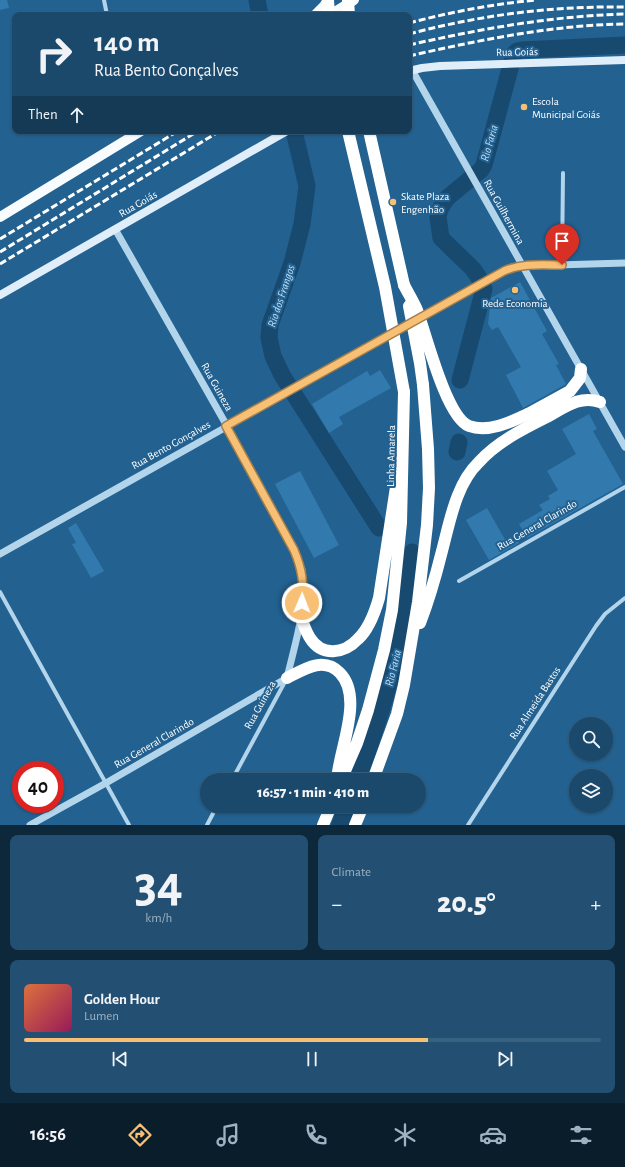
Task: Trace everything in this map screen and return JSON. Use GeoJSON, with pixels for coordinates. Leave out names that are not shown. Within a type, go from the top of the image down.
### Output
{"type":"FeatureCollection","features":[{"type":"Feature","properties":{"kind":"highway"},"geometry":{"type":"LineString","coordinates":[[328,0],[329,12]]}},
{"type":"Feature","properties":{"kind":"highway"},"geometry":{"type":"LineString","coordinates":[[348,0],[349,12]]}},
{"type":"Feature","properties":{"kind":"highway","name":"Linha Amarela"},"geometry":{"type":"LineString","coordinates":[[344,773],[357,743],[368,710],[384,650],[392,610],[402,523],[404,392],[385,287],[349,134]]}},
{"type":"Feature","properties":{"kind":"highway"},"geometry":{"type":"LineString","coordinates":[[370,134],[418,348],[423,385],[428,449],[429,495],[418,602],[411,643],[397,714],[376,773]]}},
{"type":"Feature","properties":{"kind":"highway"},"geometry":{"type":"LineString","coordinates":[[404,285],[416,308],[451,406],[461,421],[468,426],[490,428],[528,414],[570,391],[580,378],[581,369]]}},
{"type":"Feature","properties":{"kind":"highway"},"geometry":{"type":"LineString","coordinates":[[411,643],[425,610],[459,494],[467,477],[478,462],[496,447],[514,435],[575,402],[587,399],[600,402]]}},
{"type":"Feature","properties":{"kind":"highway"},"geometry":{"type":"LineString","coordinates":[[302,618],[310,639],[317,646],[335,652],[343,650],[359,639],[367,627],[374,614],[379,598],[403,443]]}},
{"type":"Feature","properties":{"kind":"highway"},"geometry":{"type":"LineString","coordinates":[[287,678],[308,667],[326,665],[333,667],[345,679],[349,688],[350,708],[349,721],[338,773]]}},
{"type":"Feature","properties":{"kind":"highway"},"geometry":{"type":"LineString","coordinates":[[324,825],[328,813]]}},
{"type":"Feature","properties":{"kind":"highway"},"geometry":{"type":"LineString","coordinates":[[355,825],[360,813]]}},
{"type":"Feature","properties":{"kind":"main road"},"geometry":{"type":"LineString","coordinates":[[318,12],[328,0]]}},
{"type":"Feature","properties":{"kind":"main road"},"geometry":{"type":"LineString","coordinates":[[334,12],[354,0]]}},
{"type":"Feature","properties":{"kind":"main road","name":"Rua Goiás"},"geometry":{"type":"LineString","coordinates":[[412,71],[440,66],[625,60]]}},
{"type":"Feature","properties":{"kind":"main road"},"geometry":{"type":"LineString","coordinates":[[0,217],[133,134]]}},
{"type":"Feature","properties":{"kind":"main road","name":"Rua Goiás"},"geometry":{"type":"LineString","coordinates":[[0,295],[281,134]]}},
{"type":"Feature","properties":{"kind":"street"},"geometry":{"type":"LineString","coordinates":[[104,0],[106,12]]}},
{"type":"Feature","properties":{"kind":"street","name":"Rua Guilhermina"},"geometry":{"type":"LineString","coordinates":[[412,73],[467,166],[625,447]]}},
{"type":"Feature","properties":{"kind":"street"},"geometry":{"type":"LineString","coordinates":[[562,265],[563,173]]}},
{"type":"Feature","properties":{"kind":"street","name":"Rua Guineza"},"geometry":{"type":"LineString","coordinates":[[115,229],[226,426],[300,563],[303,588],[302,618],[287,678],[236,773]]}},
{"type":"Feature","properties":{"kind":"street","name":"Rua Bento Gonçalves"},"geometry":{"type":"LineString","coordinates":[[0,554],[512,267],[625,263]]}},
{"type":"Feature","properties":{"kind":"street","name":"Rua General Clarindo"},"geometry":{"type":"LineString","coordinates":[[459,581],[625,487]]}},
{"type":"Feature","properties":{"kind":"street"},"geometry":{"type":"LineString","coordinates":[[0,592],[129,825]]}},
{"type":"Feature","properties":{"kind":"street","name":"Rua Almeida Bastos"},"geometry":{"type":"LineString","coordinates":[[468,825],[596,626],[605,614],[625,598]]}},
{"type":"Feature","properties":{"kind":"street","name":"Rua General Clarindo"},"geometry":{"type":"LineString","coordinates":[[30,825],[106,783],[287,678]]}},
{"type":"Feature","properties":{"kind":"street"},"geometry":{"type":"LineString","coordinates":[[207,825],[213,813]]}},
{"type":"Feature","properties":{"kind":"building"},"geometry":{"type":"Polygon","coordinates":[[[0,0],[7,0],[9,8],[0,10],[0,0]]]}},
{"type":"Feature","properties":{"kind":"building"},"geometry":{"type":"Polygon","coordinates":[[[520,282],[547,331],[542,334],[559,364],[556,365],[566,384],[523,408],[506,375],[521,367],[498,327],[492,330],[488,324],[491,298],[520,282]]]}},
{"type":"Feature","properties":{"kind":"building"},"geometry":{"type":"Polygon","coordinates":[[[380,370],[391,388],[339,417],[343,424],[329,433],[312,404],[367,371],[370,376],[380,370]]]}},
{"type":"Feature","properties":{"kind":"building"},"geometry":{"type":"Polygon","coordinates":[[[589,414],[597,429],[593,431],[623,484],[527,538],[519,524],[543,510],[539,505],[550,499],[548,496],[558,490],[547,471],[576,454],[562,429],[589,414]]]}},
{"type":"Feature","properties":{"kind":"building"},"geometry":{"type":"Polygon","coordinates":[[[300,471],[339,545],[314,558],[275,484],[300,471]]]}},
{"type":"Feature","properties":{"kind":"building"},"geometry":{"type":"Polygon","coordinates":[[[487,508],[507,543],[516,538],[519,543],[489,560],[466,520],[487,508]]]}},
{"type":"Feature","properties":{"kind":"building"},"geometry":{"type":"Polygon","coordinates":[[[76,523],[104,571],[91,578],[72,544],[76,543],[68,528],[76,523]]]}},
{"type":"Feature","properties":{"kind":"waterway","name":"Rio dos Frangos"},"geometry":{"type":"LineString","coordinates":[[257,0],[259,12]]}},
{"type":"Feature","properties":{"kind":"waterway","name":"Rio Faria"},"geometry":{"type":"LineString","coordinates":[[460,380],[484,289],[481,281],[473,269],[441,238],[438,217],[440,209],[447,198],[481,170],[484,165],[514,54],[517,51],[522,50],[625,45]]}},
{"type":"Feature","properties":{"kind":"waterway","name":"Rio dos Frangos"},"geometry":{"type":"LineString","coordinates":[[295,134],[307,186],[302,224],[292,263],[270,325],[269,338],[273,356],[282,375],[379,528]]}},
{"type":"Feature","properties":{"kind":"waterway","name":"Rio Faria"},"geometry":{"type":"LineString","coordinates":[[457,452],[459,442]]}},
{"type":"Feature","properties":{"kind":"waterway","name":"Rio Faria"},"geometry":{"type":"LineString","coordinates":[[360,773],[382,709],[392,673],[406,605],[412,552]]}},
{"type":"Feature","properties":{"kind":"waterway","name":"Rio Faria"},"geometry":{"type":"LineString","coordinates":[[340,825],[344,813]]}},
{"type":"Feature","properties":{"kind":"railway"},"geometry":{"type":"LineString","coordinates":[[412,22],[472,9],[536,0]]}},
{"type":"Feature","properties":{"kind":"railway"},"geometry":{"type":"LineString","coordinates":[[412,33],[436,27],[516,13],[570,8],[625,7]]}},
{"type":"Feature","properties":{"kind":"railway"},"geometry":{"type":"LineString","coordinates":[[412,44],[543,20],[625,14]]}},
{"type":"Feature","properties":{"kind":"railway"},"geometry":{"type":"LineString","coordinates":[[412,55],[462,44],[543,30],[625,24]]}},
{"type":"Feature","properties":{"kind":"railway"},"geometry":{"type":"LineString","coordinates":[[0,239],[173,134]]}},
{"type":"Feature","properties":{"kind":"railway"},"geometry":{"type":"LineString","coordinates":[[0,252],[193,134]]}},
{"type":"Feature","properties":{"kind":"railway"},"geometry":{"type":"LineString","coordinates":[[0,264],[215,134]]}},
{"type":"Feature","properties":{"kind":"place","name":"Escola Municipal Goiás"},"geometry":{"type":"Point","coordinates":[524,107]}},
{"type":"Feature","properties":{"kind":"place","name":"Skate Plaza Engenhão"},"geometry":{"type":"Point","coordinates":[393,202]}},
{"type":"Feature","properties":{"kind":"place","name":"Rede Economia"},"geometry":{"type":"Point","coordinates":[515,290]}},
{"type":"Feature","properties":{"kind":"route"},"geometry":{"type":"LineString","coordinates":[[302,603],[303,588],[300,563],[226,426],[512,267],[562,265]]}}]}
